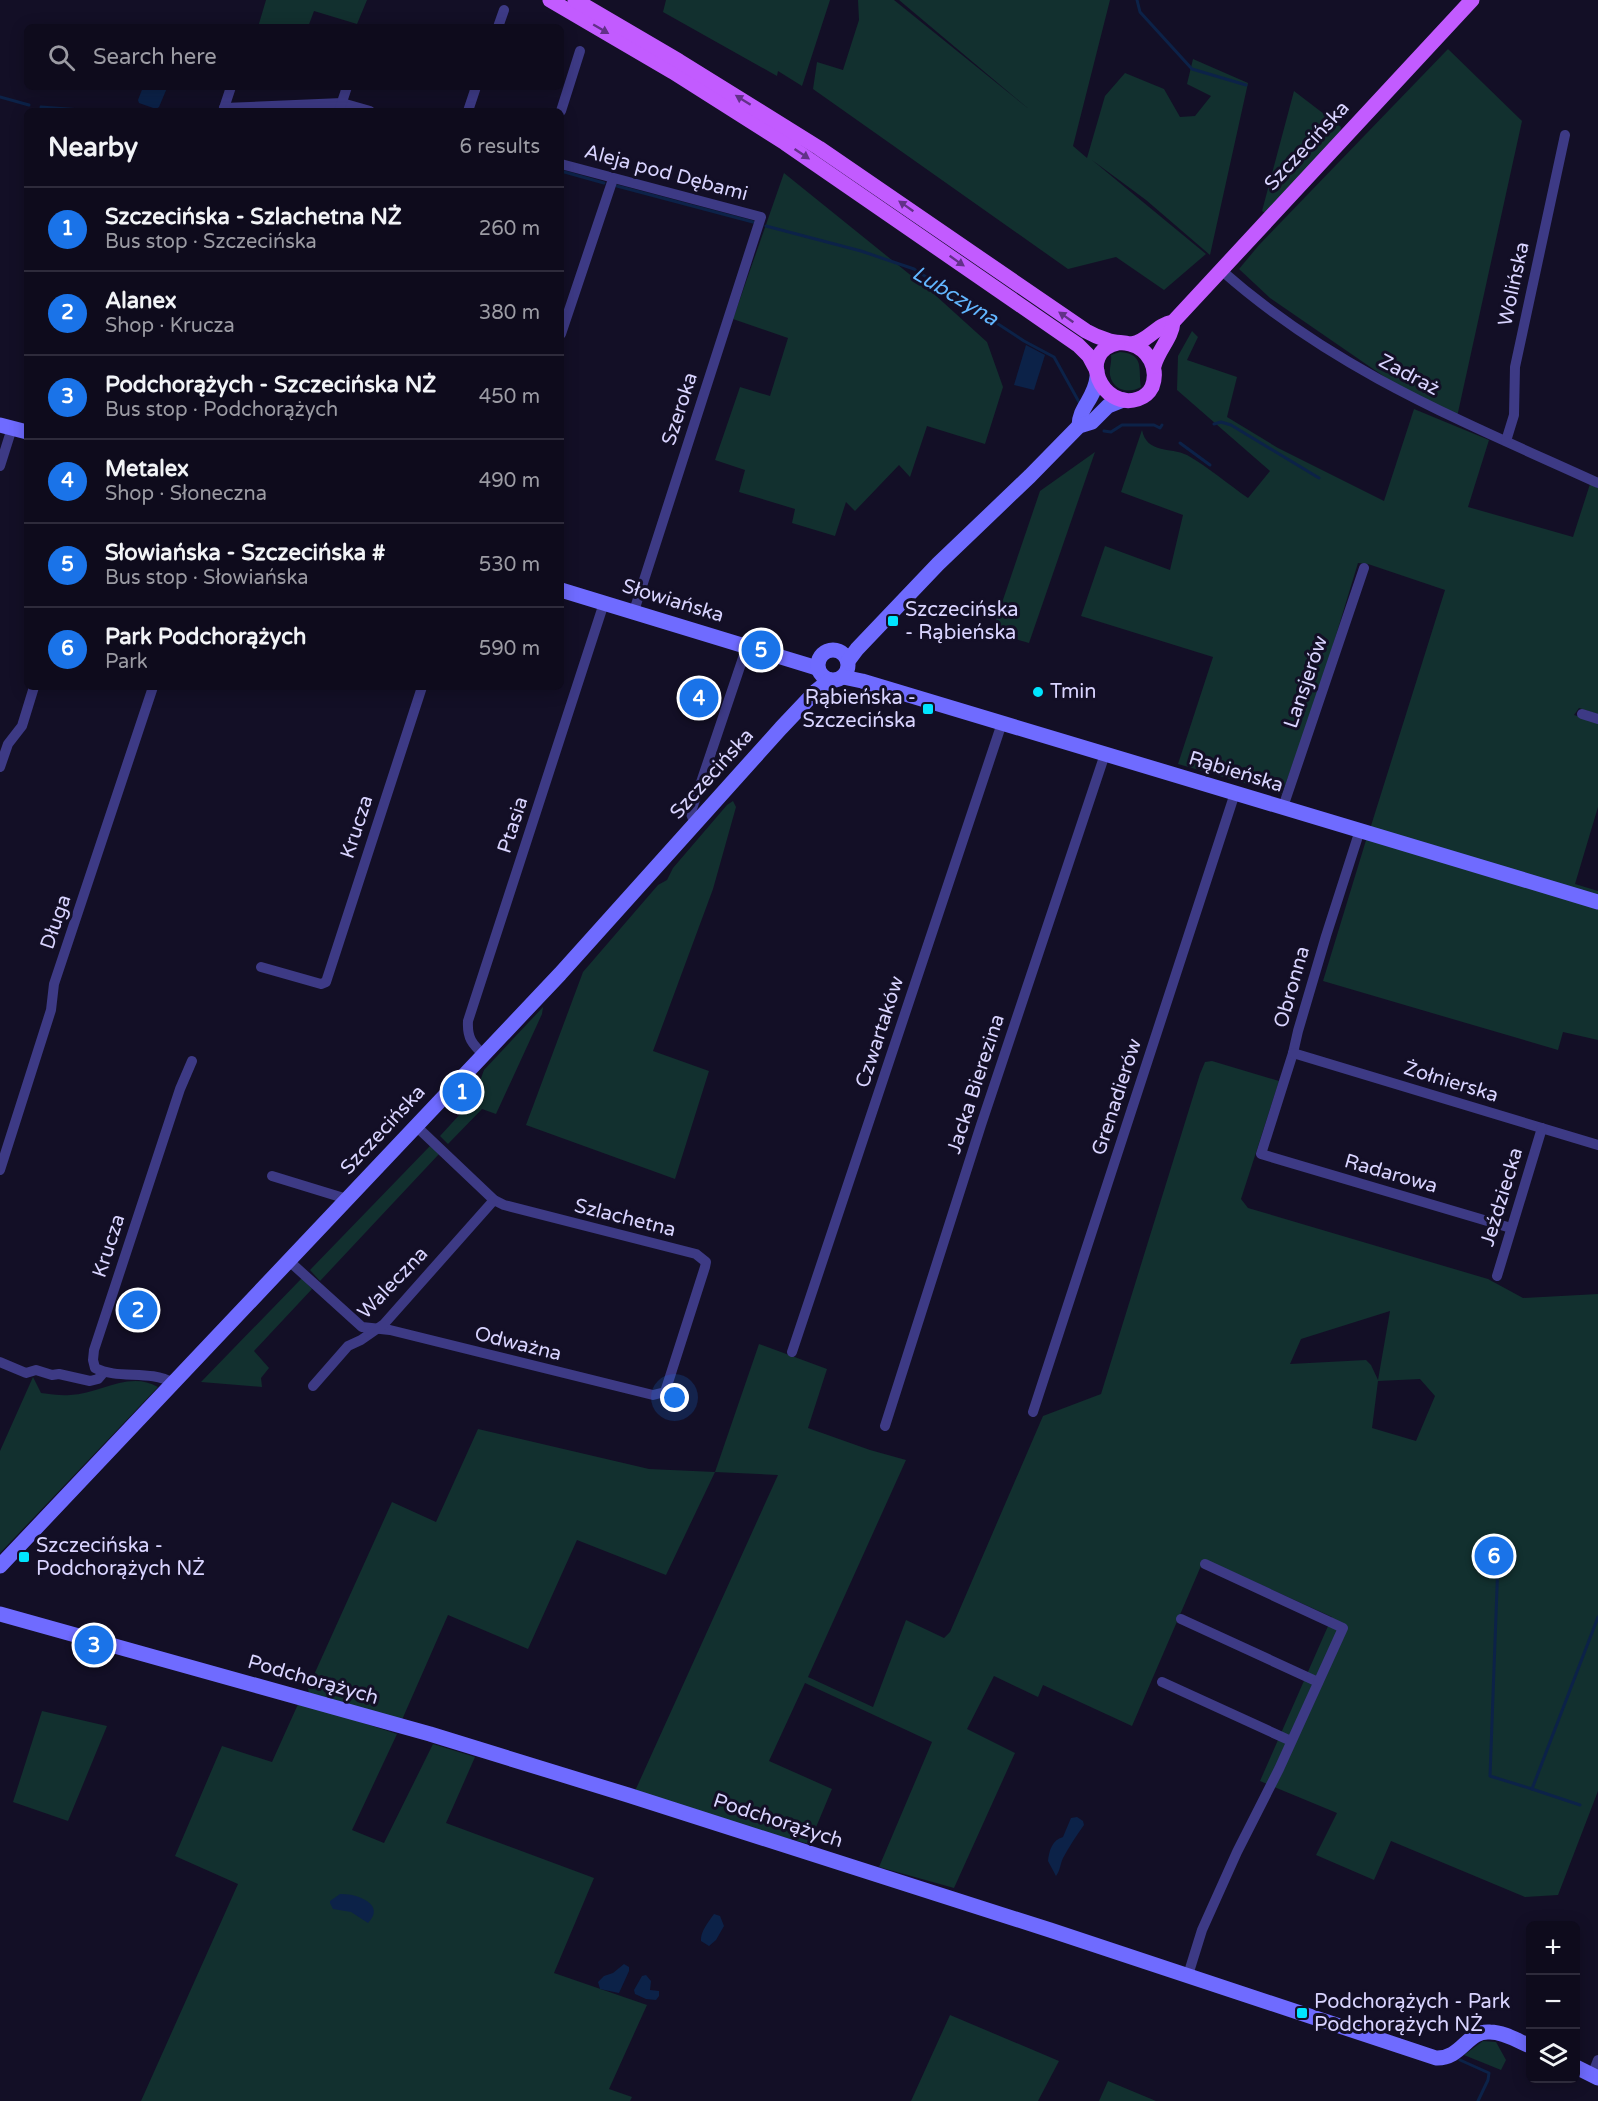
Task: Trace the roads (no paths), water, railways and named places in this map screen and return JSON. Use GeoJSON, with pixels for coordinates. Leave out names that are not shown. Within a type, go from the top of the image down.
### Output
{"type":"FeatureCollection","features":[{"type":"Feature","properties":{"kind":"main road"},"geometry":{"type":"LineString","coordinates":[[550,0],[729,107],[840,180],[1078,345],[1089,356],[1097,374],[1111,394],[1123,400],[1135,400],[1149,392],[1154,378],[1154,366],[1146,354],[1125,343],[1107,341],[1086,331],[819,148],[575,0]]}},
{"type":"Feature","properties":{"kind":"main road","name":"Szczecińska"},"geometry":{"type":"LineString","coordinates":[[1125,343],[1143,341],[1161,326],[1173,322],[1472,0]]}},
{"type":"Feature","properties":{"kind":"main road","name":"Szczecińska"},"geometry":{"type":"LineString","coordinates":[[1154,366],[1161,349],[1172,334],[1173,322]]}},
{"type":"Feature","properties":{"kind":"main road"},"geometry":{"type":"LineString","coordinates":[[1097,374],[1101,351],[1105,347],[1125,343]]}},
{"type":"Feature","properties":{"kind":"street"},"geometry":{"type":"LineString","coordinates":[[499,24],[504,10]]}},
{"type":"Feature","properties":{"kind":"street"},"geometry":{"type":"LineString","coordinates":[[562,108],[580,51]]}},
{"type":"Feature","properties":{"kind":"street"},"geometry":{"type":"LineString","coordinates":[[223,108],[230,90]]}},
{"type":"Feature","properties":{"kind":"street"},"geometry":{"type":"LineString","coordinates":[[282,108],[340,107],[346,90]]}},
{"type":"Feature","properties":{"kind":"street"},"geometry":{"type":"LineString","coordinates":[[469,108],[475,90]]}},
{"type":"Feature","properties":{"kind":"street","name":"Wolińska"},"geometry":{"type":"LineString","coordinates":[[1506,441],[1514,416],[1515,367],[1565,135]]}},
{"type":"Feature","properties":{"kind":"street","name":"Aleja pod Dębami"},"geometry":{"type":"LineString","coordinates":[[564,165],[761,217]]}},
{"type":"Feature","properties":{"kind":"street"},"geometry":{"type":"LineString","coordinates":[[564,325],[613,179]]}},
{"type":"Feature","properties":{"kind":"street","name":"Szeroka"},"geometry":{"type":"LineString","coordinates":[[634,611],[761,217]]}},
{"type":"Feature","properties":{"kind":"street","name":"Zadraż"},"geometry":{"type":"LineString","coordinates":[[1221,270],[1263,306],[1341,358],[1430,407],[1598,482]]}},
{"type":"Feature","properties":{"kind":"street","name":"Szczecińska"},"geometry":{"type":"LineString","coordinates":[[1079,426],[1080,413],[1094,394],[1097,374]]}},
{"type":"Feature","properties":{"kind":"street","name":"Szczecińska"},"geometry":{"type":"LineString","coordinates":[[0,1566],[560,974],[816,692],[833,666],[1079,426],[1092,422],[1108,406],[1123,400]]}},
{"type":"Feature","properties":{"kind":"street"},"geometry":{"type":"LineString","coordinates":[[0,466],[18,429]]}},
{"type":"Feature","properties":{"kind":"street","name":"Lansjerów"},"geometry":{"type":"LineString","coordinates":[[1283,807],[1364,568]]}},
{"type":"Feature","properties":{"kind":"street","name":"Słowiańska"},"geometry":{"type":"LineString","coordinates":[[564,591],[747,645],[833,666]]}},
{"type":"Feature","properties":{"kind":"street","name":"Ptasia"},"geometry":{"type":"LineString","coordinates":[[484,1054],[471,1044],[467,1032],[468,1021],[604,603]]}},
{"type":"Feature","properties":{"kind":"street"},"geometry":{"type":"LineString","coordinates":[[695,824],[691,814],[692,809],[747,645]]}},
{"type":"Feature","properties":{"kind":"street","name":"Rąbieńska"},"geometry":{"type":"LineString","coordinates":[[833,666],[862,681],[1598,903]]}},
{"type":"Feature","properties":{"kind":"street"},"geometry":{"type":"LineString","coordinates":[[0,767],[8,744],[22,726],[33,690]]}},
{"type":"Feature","properties":{"kind":"street","name":"Długa"},"geometry":{"type":"LineString","coordinates":[[0,1170],[51,1010],[54,984],[152,690]]}},
{"type":"Feature","properties":{"kind":"street","name":"Krucza"},"geometry":{"type":"LineString","coordinates":[[261,967],[321,984],[326,982],[421,690]]}},
{"type":"Feature","properties":{"kind":"street"},"geometry":{"type":"LineString","coordinates":[[1582,714],[1598,719]]}},
{"type":"Feature","properties":{"kind":"street","name":"Czwartaków"},"geometry":{"type":"LineString","coordinates":[[792,1352],[1002,723]]}},
{"type":"Feature","properties":{"kind":"street","name":"Jacka Bierezina"},"geometry":{"type":"LineString","coordinates":[[885,1426],[981,1125],[1105,754]]}},
{"type":"Feature","properties":{"kind":"street","name":"Grenadierów"},"geometry":{"type":"LineString","coordinates":[[1033,1412],[1235,793]]}},
{"type":"Feature","properties":{"kind":"street","name":"Obronna"},"geometry":{"type":"LineString","coordinates":[[1261,1154],[1359,830]]}},
{"type":"Feature","properties":{"kind":"street","name":"Żołnierska"},"geometry":{"type":"LineString","coordinates":[[1293,1053],[1598,1145]]}},
{"type":"Feature","properties":{"kind":"street","name":"Krucza"},"geometry":{"type":"LineString","coordinates":[[104,1372],[95,1368],[94,1350],[180,1089],[192,1062]]}},
{"type":"Feature","properties":{"kind":"street","name":"Szlachetna"},"geometry":{"type":"LineString","coordinates":[[416,1126],[494,1200],[509,1207],[696,1254],[706,1262],[665,1392],[653,1395]]}},
{"type":"Feature","properties":{"kind":"street","name":"Jeździecka"},"geometry":{"type":"LineString","coordinates":[[1497,1276],[1542,1128]]}},
{"type":"Feature","properties":{"kind":"street","name":"Radarowa"},"geometry":{"type":"LineString","coordinates":[[1261,1154],[1511,1228]]}},
{"type":"Feature","properties":{"kind":"street"},"geometry":{"type":"LineString","coordinates":[[272,1176],[346,1200]]}},
{"type":"Feature","properties":{"kind":"street","name":"Waleczna"},"geometry":{"type":"LineString","coordinates":[[313,1386],[348,1346],[384,1324],[494,1200]]}},
{"type":"Feature","properties":{"kind":"street"},"geometry":{"type":"LineString","coordinates":[[289,1261],[357,1323],[362,1327],[373,1329]]}},
{"type":"Feature","properties":{"kind":"street","name":"Odważna"},"geometry":{"type":"LineString","coordinates":[[373,1329],[390,1330],[653,1395]]}},
{"type":"Feature","properties":{"kind":"street"},"geometry":{"type":"LineString","coordinates":[[0,1362],[26,1373],[36,1370],[90,1381],[98,1379],[104,1372],[156,1377],[173,1383]]}},
{"type":"Feature","properties":{"kind":"street"},"geometry":{"type":"LineString","coordinates":[[1188,1975],[1202,1930],[1343,1628],[1205,1564]]}},
{"type":"Feature","properties":{"kind":"street","name":"Podchorążych"},"geometry":{"type":"LineString","coordinates":[[0,1614],[441,1738],[803,1850],[1436,2058],[1449,2057],[1473,2037],[1484,2032],[1505,2035],[1526,2044]]}},
{"type":"Feature","properties":{"kind":"street"},"geometry":{"type":"LineString","coordinates":[[1181,1619],[1318,1682]]}},
{"type":"Feature","properties":{"kind":"street"},"geometry":{"type":"LineString","coordinates":[[1162,1682],[1291,1741]]}},
{"type":"Feature","properties":{"kind":"street"},"geometry":{"type":"LineString","coordinates":[[1580,2069],[1595,2076],[1598,2060]]}},
{"type":"Feature","properties":{"kind":"water"},"geometry":{"type":"Polygon","coordinates":[[[142,90],[166,90],[158,108],[139,103],[142,90]]]}},
{"type":"Feature","properties":{"kind":"water"},"geometry":{"type":"Polygon","coordinates":[[[1026,345],[1045,355],[1034,390],[1014,385],[1026,345]]]}},
{"type":"Feature","properties":{"kind":"water"},"geometry":{"type":"Polygon","coordinates":[[[1077,1817],[1083,1821],[1084,1825],[1063,1858],[1056,1876],[1048,1861],[1050,1850],[1056,1841],[1063,1837],[1071,1818],[1077,1817]]]}},
{"type":"Feature","properties":{"kind":"water"},"geometry":{"type":"Polygon","coordinates":[[[340,1894],[354,1895],[372,1905],[373,1916],[368,1923],[351,1912],[333,1909],[330,1901],[340,1894]]]}},
{"type":"Feature","properties":{"kind":"water"},"geometry":{"type":"Polygon","coordinates":[[[714,1914],[720,1916],[724,1926],[716,1940],[709,1946],[701,1941],[701,1938],[714,1914]]]}},
{"type":"Feature","properties":{"kind":"water"},"geometry":{"type":"Polygon","coordinates":[[[624,1964],[629,1967],[629,1971],[619,1993],[600,1989],[598,1982],[624,1964]]]}},
{"type":"Feature","properties":{"kind":"water"},"geometry":{"type":"Polygon","coordinates":[[[646,1975],[651,1981],[650,1990],[659,1991],[656,2000],[635,1994],[634,1990],[642,1976],[646,1975]]]}},
{"type":"Feature","properties":{"kind":"waterway"},"geometry":{"type":"LineString","coordinates":[[1137,0],[1140,12],[1192,69],[1246,85]]}},
{"type":"Feature","properties":{"kind":"waterway","name":"Lubczyna"},"geometry":{"type":"LineString","coordinates":[[0,97],[29,105]]}},
{"type":"Feature","properties":{"kind":"waterway","name":"Lubczyna"},"geometry":{"type":"LineString","coordinates":[[41,107],[54,108]]}},
{"type":"Feature","properties":{"kind":"waterway","name":"Lubczyna"},"geometry":{"type":"LineString","coordinates":[[564,172],[604,183]]}},
{"type":"Feature","properties":{"kind":"waterway","name":"Lubczyna"},"geometry":{"type":"LineString","coordinates":[[617,186],[753,222]]}},
{"type":"Feature","properties":{"kind":"waterway","name":"Lubczyna"},"geometry":{"type":"LineString","coordinates":[[766,226],[861,251],[914,269],[1024,341],[1054,357],[1079,402]]}},
{"type":"Feature","properties":{"kind":"waterway","name":"Lubczyna"},"geometry":{"type":"LineString","coordinates":[[1214,424],[1221,422],[1231,425],[1319,478]]}},
{"type":"Feature","properties":{"kind":"waterway","name":"Lubczyna"},"geometry":{"type":"LineString","coordinates":[[1104,431],[1111,432],[1122,425],[1154,425],[1160,428],[1162,425]]}},
{"type":"Feature","properties":{"kind":"waterway"},"geometry":{"type":"LineString","coordinates":[[1180,443],[1210,465]]}},
{"type":"Feature","properties":{"kind":"waterway"},"geometry":{"type":"LineString","coordinates":[[1498,1561],[1490,1776],[1532,1789]]}},
{"type":"Feature","properties":{"kind":"waterway"},"geometry":{"type":"LineString","coordinates":[[1580,1805],[1532,1789],[1598,1617]]}},
{"type":"Feature","properties":{"kind":"waterway"},"geometry":{"type":"LineString","coordinates":[[1460,2060],[1489,2073],[1478,2101]]}},
{"type":"Feature","properties":{"kind":"place","name":"Szczecińska - Rąbieńska"},"geometry":{"type":"Point","coordinates":[893,621]}},
{"type":"Feature","properties":{"kind":"place","name":"Słowiańska - Szczecińska #"},"geometry":{"type":"Point","coordinates":[761,650]}},
{"type":"Feature","properties":{"kind":"place","name":"Tmin"},"geometry":{"type":"Point","coordinates":[1038,692]}},
{"type":"Feature","properties":{"kind":"place","name":"Metalex"},"geometry":{"type":"Point","coordinates":[699,698]}},
{"type":"Feature","properties":{"kind":"place","name":"Rąbieńska - Szczecińska"},"geometry":{"type":"Point","coordinates":[928,709]}},
{"type":"Feature","properties":{"kind":"place","name":"Szczecińska - Szlachetna NŻ"},"geometry":{"type":"Point","coordinates":[462,1092]}},
{"type":"Feature","properties":{"kind":"place","name":"Alanex"},"geometry":{"type":"Point","coordinates":[138,1310]}},
{"type":"Feature","properties":{"kind":"place","name":"Park Podchorążych"},"geometry":{"type":"Point","coordinates":[1494,1556]}},
{"type":"Feature","properties":{"kind":"place","name":"Szczecińska - Podchorążych NŻ"},"geometry":{"type":"Point","coordinates":[24,1557]}},
{"type":"Feature","properties":{"kind":"place","name":"Podchorążych - Szczecińska NŻ"},"geometry":{"type":"Point","coordinates":[94,1645]}},
{"type":"Feature","properties":{"kind":"place","name":"Podchorążych - Park Podchorążych NŻ"},"geometry":{"type":"Point","coordinates":[1302,2013]}}]}
